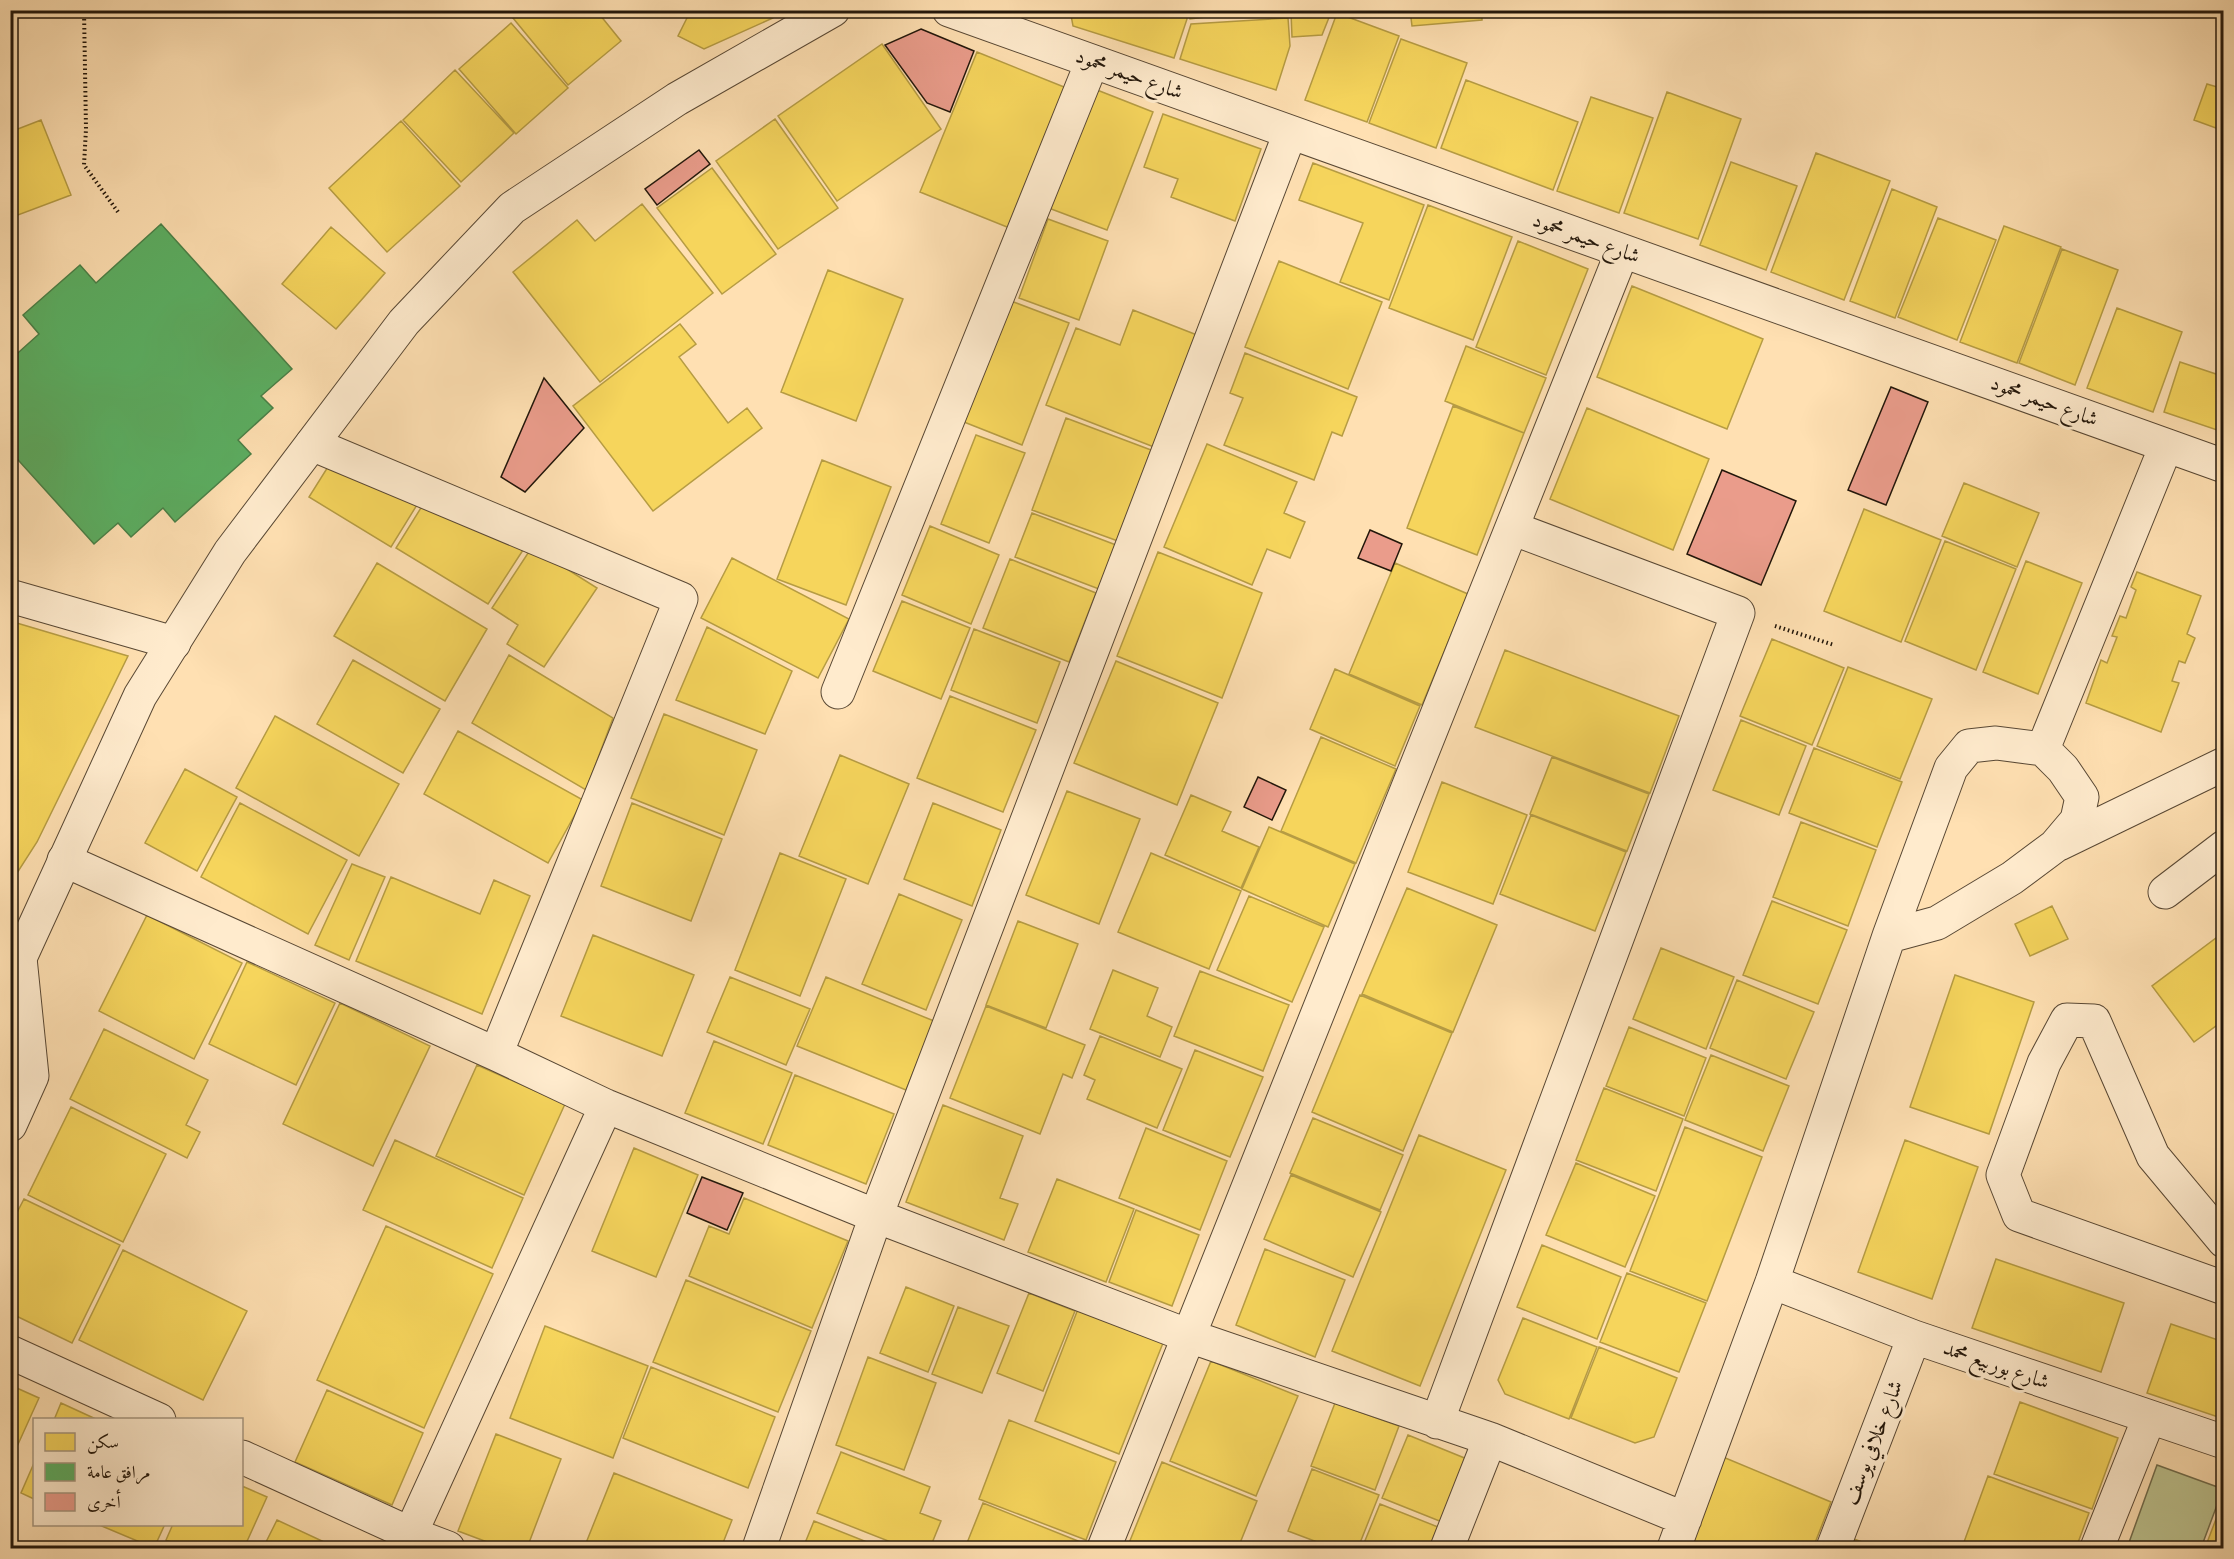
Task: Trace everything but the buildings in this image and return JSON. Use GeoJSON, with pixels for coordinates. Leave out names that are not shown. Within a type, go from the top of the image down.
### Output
{"type":"FeatureCollection","features":[{"type":"Feature","properties":{"kind":"street"},"geometry":{"type":"LineString","coordinates":[[10,1125],[32,1076],[15,962],[140,696],[230,552],[404,322],[512,208],[677,99],[833,10]]}},
{"type":"Feature","properties":{"kind":"street","name":"شارع حيمر محمود"},"geometry":{"type":"LineString","coordinates":[[949,10],[2223,466]]}},
{"type":"Feature","properties":{"kind":"street"},"geometry":{"type":"LineString","coordinates":[[838,692],[1092,62]]}},
{"type":"Feature","properties":{"kind":"street"},"geometry":{"type":"LineString","coordinates":[[759,1548],[876,1216],[1290,133]]}},
{"type":"Feature","properties":{"kind":"street"},"geometry":{"type":"LineString","coordinates":[[1104,1548],[1622,252]]}},
{"type":"Feature","properties":{"kind":"street"},"geometry":{"type":"LineString","coordinates":[[312,444],[681,599],[496,1054]]}},
{"type":"Feature","properties":{"kind":"street"},"geometry":{"type":"LineString","coordinates":[[2043,749],[2166,446]]}},
{"type":"Feature","properties":{"kind":"street"},"geometry":{"type":"LineString","coordinates":[[1437,1422],[1738,613],[1512,528]]}},
{"type":"Feature","properties":{"kind":"street"},"geometry":{"type":"LineString","coordinates":[[10,596],[174,643]]}},
{"type":"Feature","properties":{"kind":"street"},"geometry":{"type":"LineString","coordinates":[[64,860],[496,1054],[606,1106],[876,1216],[1189,1336],[1490,1439],[1680,1534],[1772,1282],[1889,936],[1951,768],[1969,746],[1996,743],[2043,749],[2063,769],[2082,797],[2077,820],[2055,846]]}},
{"type":"Feature","properties":{"kind":"street"},"geometry":{"type":"LineString","coordinates":[[1889,936],[1937,923],[2012,878],[2055,846],[2223,764]]}},
{"type":"Feature","properties":{"kind":"street"},"geometry":{"type":"LineString","coordinates":[[2165,892],[2223,847]]}},
{"type":"Feature","properties":{"kind":"street"},"geometry":{"type":"LineString","coordinates":[[2223,1241],[2153,1156],[2094,1022],[2067,1020],[2044,1063],[2003,1174],[2019,1215],[2223,1288]]}},
{"type":"Feature","properties":{"kind":"street"},"geometry":{"type":"LineString","coordinates":[[407,1541],[606,1106]]}},
{"type":"Feature","properties":{"kind":"street","name":"شارع بوربيع محمد"},"geometry":{"type":"LineString","coordinates":[[1772,1282],[1914,1337],[2223,1442]]}},
{"type":"Feature","properties":{"kind":"street","name":"شارع خلافي يوسف"},"geometry":{"type":"LineString","coordinates":[[1833,1548],[1914,1337]]}},
{"type":"Feature","properties":{"kind":"street"},"geometry":{"type":"LineString","coordinates":[[10,1352],[157,1418]]}},
{"type":"Feature","properties":{"kind":"street"},"geometry":{"type":"LineString","coordinates":[[2097,1548],[2149,1418]]}},
{"type":"Feature","properties":{"kind":"street"},"geometry":{"type":"LineString","coordinates":[[1447,1548],[1490,1439]]}},
{"type":"Feature","properties":{"kind":"street"},"geometry":{"type":"LineString","coordinates":[[243,1458],[407,1541],[447,1548]]}},
{"type":"Feature","properties":{"kind":"path"},"geometry":{"type":"LineString","coordinates":[[84,10],[86,129],[84,165],[118,212]]}},
{"type":"Feature","properties":{"kind":"path"},"geometry":{"type":"LineString","coordinates":[[1738,613],[1834,645]]}},
{"type":"Feature","properties":{"kind":"green space"},"geometry":{"type":"Polygon","coordinates":[[[2157,1465],[2223,1489],[2201,1548],[2127,1548],[2157,1465]]]}}]}
